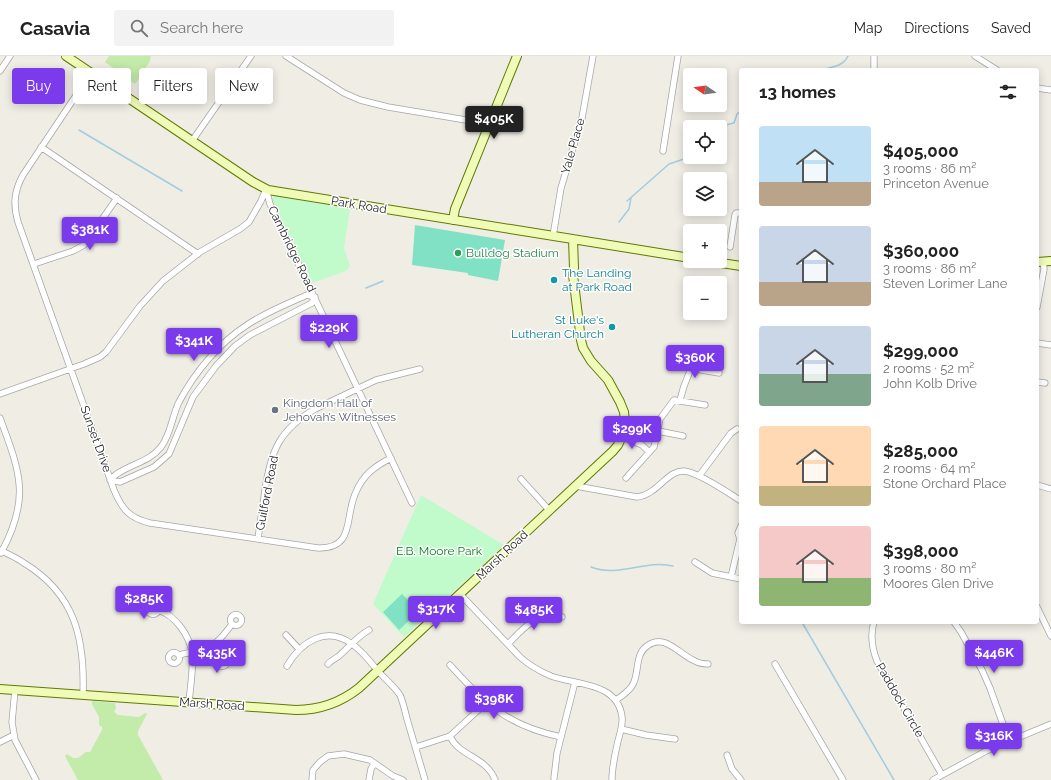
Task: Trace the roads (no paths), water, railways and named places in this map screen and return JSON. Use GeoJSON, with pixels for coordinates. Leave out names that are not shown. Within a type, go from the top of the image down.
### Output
{"type":"FeatureCollection","features":[{"type":"Feature","properties":{"kind":"street"},"geometry":{"type":"LineString","coordinates":[[0,71],[10,56]]}},
{"type":"Feature","properties":{"kind":"street","name":"Park Road"},"geometry":{"type":"LineString","coordinates":[[66,56],[84,68]]}},
{"type":"Feature","properties":{"kind":"street"},"geometry":{"type":"LineString","coordinates":[[192,141],[251,56]]}},
{"type":"Feature","properties":{"kind":"street"},"geometry":{"type":"LineString","coordinates":[[286,56],[344,94],[360,100],[388,107],[489,125]]}},
{"type":"Feature","properties":{"kind":"street"},"geometry":{"type":"LineString","coordinates":[[453,220],[455,209],[517,56]]}},
{"type":"Feature","properties":{"kind":"street","name":"Yale Place"},"geometry":{"type":"LineString","coordinates":[[553,236],[561,188],[582,118],[593,56]]}},
{"type":"Feature","properties":{"kind":"street"},"geometry":{"type":"LineString","coordinates":[[663,151],[678,56]]}},
{"type":"Feature","properties":{"kind":"street"},"geometry":{"type":"LineString","coordinates":[[874,56],[874,68]]}},
{"type":"Feature","properties":{"kind":"street"},"geometry":{"type":"LineString","coordinates":[[975,56],[994,68]]}},
{"type":"Feature","properties":{"kind":"street"},"geometry":{"type":"LineString","coordinates":[[1039,88],[1051,90]]}},
{"type":"Feature","properties":{"kind":"street","name":"Sunset Drive"},"geometry":{"type":"LineString","coordinates":[[73,100],[20,179],[16,191],[15,208],[18,222],[110,480],[123,509],[135,518],[142,521],[326,548],[340,542],[346,533],[356,490],[374,468],[391,458]]}},
{"type":"Feature","properties":{"kind":"street","name":"Park Road"},"geometry":{"type":"LineString","coordinates":[[131,100],[253,182],[266,189],[683,257]]}},
{"type":"Feature","properties":{"kind":"street"},"geometry":{"type":"LineString","coordinates":[[41,147],[198,254]]}},
{"type":"Feature","properties":{"kind":"street"},"geometry":{"type":"LineString","coordinates":[[0,394],[71,369],[106,352],[151,293],[172,274],[198,254],[246,225],[251,220],[266,189]]}},
{"type":"Feature","properties":{"kind":"street","name":"Cambridge Road"},"geometry":{"type":"LineString","coordinates":[[266,189],[270,204],[412,503]]}},
{"type":"Feature","properties":{"kind":"street"},"geometry":{"type":"LineString","coordinates":[[34,264],[73,251],[84,245],[117,198]]}},
{"type":"Feature","properties":{"kind":"street"},"geometry":{"type":"LineString","coordinates":[[730,247],[734,215],[739,212]]}},
{"type":"Feature","properties":{"kind":"street","name":"Marsh Road"},"geometry":{"type":"LineString","coordinates":[[0,689],[296,710],[317,709],[330,705],[350,695],[378,671],[550,511],[613,451],[622,437],[625,420],[620,402],[608,380],[591,361],[583,348],[573,275],[574,268],[570,239]]}},
{"type":"Feature","properties":{"kind":"street"},"geometry":{"type":"LineString","coordinates":[[1039,296],[1044,261]]}},
{"type":"Feature","properties":{"kind":"street"},"geometry":{"type":"LineString","coordinates":[[727,264],[739,266]]}},
{"type":"Feature","properties":{"kind":"street"},"geometry":{"type":"LineString","coordinates":[[308,295],[315,297],[312,303],[263,327],[235,346],[213,369],[193,397],[170,454],[154,467],[120,482],[110,480],[119,472],[152,456],[162,446],[179,403],[205,362],[228,340],[247,325],[308,295]]}},
{"type":"Feature","properties":{"kind":"street"},"geometry":{"type":"LineString","coordinates":[[1039,342],[1051,345]]}},
{"type":"Feature","properties":{"kind":"street"},"geometry":{"type":"LineString","coordinates":[[205,362],[213,369]]}},
{"type":"Feature","properties":{"kind":"street","name":"Guilford Road"},"geometry":{"type":"LineString","coordinates":[[258,539],[270,462],[276,446],[289,428],[305,414],[357,389],[387,376],[420,369]]}},
{"type":"Feature","properties":{"kind":"street"},"geometry":{"type":"LineString","coordinates":[[680,400],[690,371],[696,369],[719,373]]}},
{"type":"Feature","properties":{"kind":"street"},"geometry":{"type":"LineString","coordinates":[[1039,382],[1045,383]]}},
{"type":"Feature","properties":{"kind":"street"},"geometry":{"type":"LineString","coordinates":[[626,478],[654,447],[661,416],[674,400],[705,405]]}},
{"type":"Feature","properties":{"kind":"street"},"geometry":{"type":"LineString","coordinates":[[0,418],[17,467],[20,490],[18,510],[14,526],[1,551],[36,570],[51,584],[68,608],[78,630],[82,647],[84,676],[83,695]]}},
{"type":"Feature","properties":{"kind":"street"},"geometry":{"type":"LineString","coordinates":[[698,476],[731,433],[737,429]]}},
{"type":"Feature","properties":{"kind":"street"},"geometry":{"type":"LineString","coordinates":[[658,431],[683,436]]}},
{"type":"Feature","properties":{"kind":"street"},"geometry":{"type":"LineString","coordinates":[[622,437],[642,445],[649,452]]}},
{"type":"Feature","properties":{"kind":"street"},"geometry":{"type":"LineString","coordinates":[[576,486],[636,498],[650,493],[672,474],[684,471],[698,476],[739,500]]}},
{"type":"Feature","properties":{"kind":"street"},"geometry":{"type":"LineString","coordinates":[[521,479],[550,511]]}},
{"type":"Feature","properties":{"kind":"street"},"geometry":{"type":"LineString","coordinates":[[1039,486],[1051,489]]}},
{"type":"Feature","properties":{"kind":"street"},"geometry":{"type":"LineString","coordinates":[[730,577],[739,542]]}},
{"type":"Feature","properties":{"kind":"street"},"geometry":{"type":"LineString","coordinates":[[695,562],[712,573],[739,579]]}},
{"type":"Feature","properties":{"kind":"street"},"geometry":{"type":"LineString","coordinates":[[460,594],[520,657],[537,670],[552,676],[605,690],[616,700],[620,707],[622,717],[621,729],[614,757],[612,780]]}},
{"type":"Feature","properties":{"kind":"street"},"geometry":{"type":"LineString","coordinates":[[533,621],[518,608],[517,605],[520,602],[526,602],[535,606],[541,612],[543,618]]}},
{"type":"Feature","properties":{"kind":"street"},"geometry":{"type":"LineString","coordinates":[[158,610],[172,618],[181,627],[192,652],[189,702]]}},
{"type":"Feature","properties":{"kind":"street"},"geometry":{"type":"LineString","coordinates":[[1039,611],[1051,636]]}},
{"type":"Feature","properties":{"kind":"street"},"geometry":{"type":"LineString","coordinates":[[508,644],[533,621],[556,616],[562,617]]}},
{"type":"Feature","properties":{"kind":"street"},"geometry":{"type":"LineString","coordinates":[[179,656],[213,645],[232,624]]}},
{"type":"Feature","properties":{"kind":"street","name":"Paddock Circle"},"geometry":{"type":"LineString","coordinates":[[874,624],[871,639],[873,651],[877,661],[942,775]]}},
{"type":"Feature","properties":{"kind":"street"},"geometry":{"type":"LineString","coordinates":[[955,624],[990,688],[1009,741]]}},
{"type":"Feature","properties":{"kind":"street"},"geometry":{"type":"LineString","coordinates":[[328,664],[352,644],[359,636],[369,630]]}},
{"type":"Feature","properties":{"kind":"street"},"geometry":{"type":"LineString","coordinates":[[286,635],[299,649]]}},
{"type":"Feature","properties":{"kind":"street"},"geometry":{"type":"LineString","coordinates":[[287,666],[299,649],[309,641],[326,636],[337,637],[352,644],[399,695],[416,747],[424,780]]}},
{"type":"Feature","properties":{"kind":"street"},"geometry":{"type":"LineString","coordinates":[[616,700],[626,693],[633,684],[642,649],[653,642],[671,644],[694,661],[708,664]]}},
{"type":"Feature","properties":{"kind":"street"},"geometry":{"type":"LineString","coordinates":[[213,645],[219,656]]}},
{"type":"Feature","properties":{"kind":"street"},"geometry":{"type":"LineString","coordinates":[[775,664],[843,780]]}},
{"type":"Feature","properties":{"kind":"street"},"geometry":{"type":"LineString","coordinates":[[450,666],[486,703],[501,714],[518,724],[561,737]]}},
{"type":"Feature","properties":{"kind":"street"},"geometry":{"type":"LineString","coordinates":[[554,778],[557,753],[575,682]]}},
{"type":"Feature","properties":{"kind":"street"},"geometry":{"type":"LineString","coordinates":[[15,690],[12,722],[14,735],[17,744],[36,780]]}},
{"type":"Feature","properties":{"kind":"street"},"geometry":{"type":"LineString","coordinates":[[416,747],[450,736],[486,703]]}},
{"type":"Feature","properties":{"kind":"street"},"geometry":{"type":"LineString","coordinates":[[933,780],[977,755],[1051,724]]}},
{"type":"Feature","properties":{"kind":"street"},"geometry":{"type":"LineString","coordinates":[[621,729],[646,735],[675,739]]}},
{"type":"Feature","properties":{"kind":"street"},"geometry":{"type":"LineString","coordinates":[[0,742],[14,735]]}},
{"type":"Feature","properties":{"kind":"street"},"geometry":{"type":"LineString","coordinates":[[450,736],[459,748],[485,764],[495,780]]}},
{"type":"Feature","properties":{"kind":"street"},"geometry":{"type":"LineString","coordinates":[[312,780],[313,770],[328,756],[344,754],[370,760],[393,776],[403,780]]}},
{"type":"Feature","properties":{"kind":"street"},"geometry":{"type":"LineString","coordinates":[[727,755],[732,769],[741,780]]}},
{"type":"Feature","properties":{"kind":"street"},"geometry":{"type":"LineString","coordinates":[[369,780],[370,769],[374,764]]}},
{"type":"Feature","properties":{"kind":"waterway"},"geometry":{"type":"LineString","coordinates":[[828,68],[840,64],[846,60],[848,56]]}},
{"type":"Feature","properties":{"kind":"waterway"},"geometry":{"type":"LineString","coordinates":[[727,125],[734,123],[739,112]]}},
{"type":"Feature","properties":{"kind":"waterway"},"geometry":{"type":"LineString","coordinates":[[79,130],[182,191]]}},
{"type":"Feature","properties":{"kind":"waterway"},"geometry":{"type":"LineString","coordinates":[[627,201],[669,164],[683,159]]}},
{"type":"Feature","properties":{"kind":"waterway"},"geometry":{"type":"LineString","coordinates":[[619,222],[629,209],[631,198]]}},
{"type":"Feature","properties":{"kind":"waterway"},"geometry":{"type":"LineString","coordinates":[[366,288],[383,281]]}},
{"type":"Feature","properties":{"kind":"waterway"},"geometry":{"type":"LineString","coordinates":[[591,567],[601,570],[622,570],[663,564],[673,566]]}},
{"type":"Feature","properties":{"kind":"waterway"},"geometry":{"type":"LineString","coordinates":[[803,624],[894,780]]}},
{"type":"Feature","properties":{"kind":"place","name":"Bulldog Stadium"},"geometry":{"type":"Point","coordinates":[458,253]}},
{"type":"Feature","properties":{"kind":"place","name":"The Landing at Park Road"},"geometry":{"type":"Point","coordinates":[554,280]}},
{"type":"Feature","properties":{"kind":"place","name":"St Luke's Lutheran Church"},"geometry":{"type":"Point","coordinates":[612,327]}},
{"type":"Feature","properties":{"kind":"place","name":"Kingdom Hall of Jehovah’s Witnesses"},"geometry":{"type":"Point","coordinates":[275,410]}},
{"type":"Feature","properties":{"kind":"park label","name":"E.B. Moore Park"},"geometry":{"type":"Point","coordinates":[439,551]}}]}
